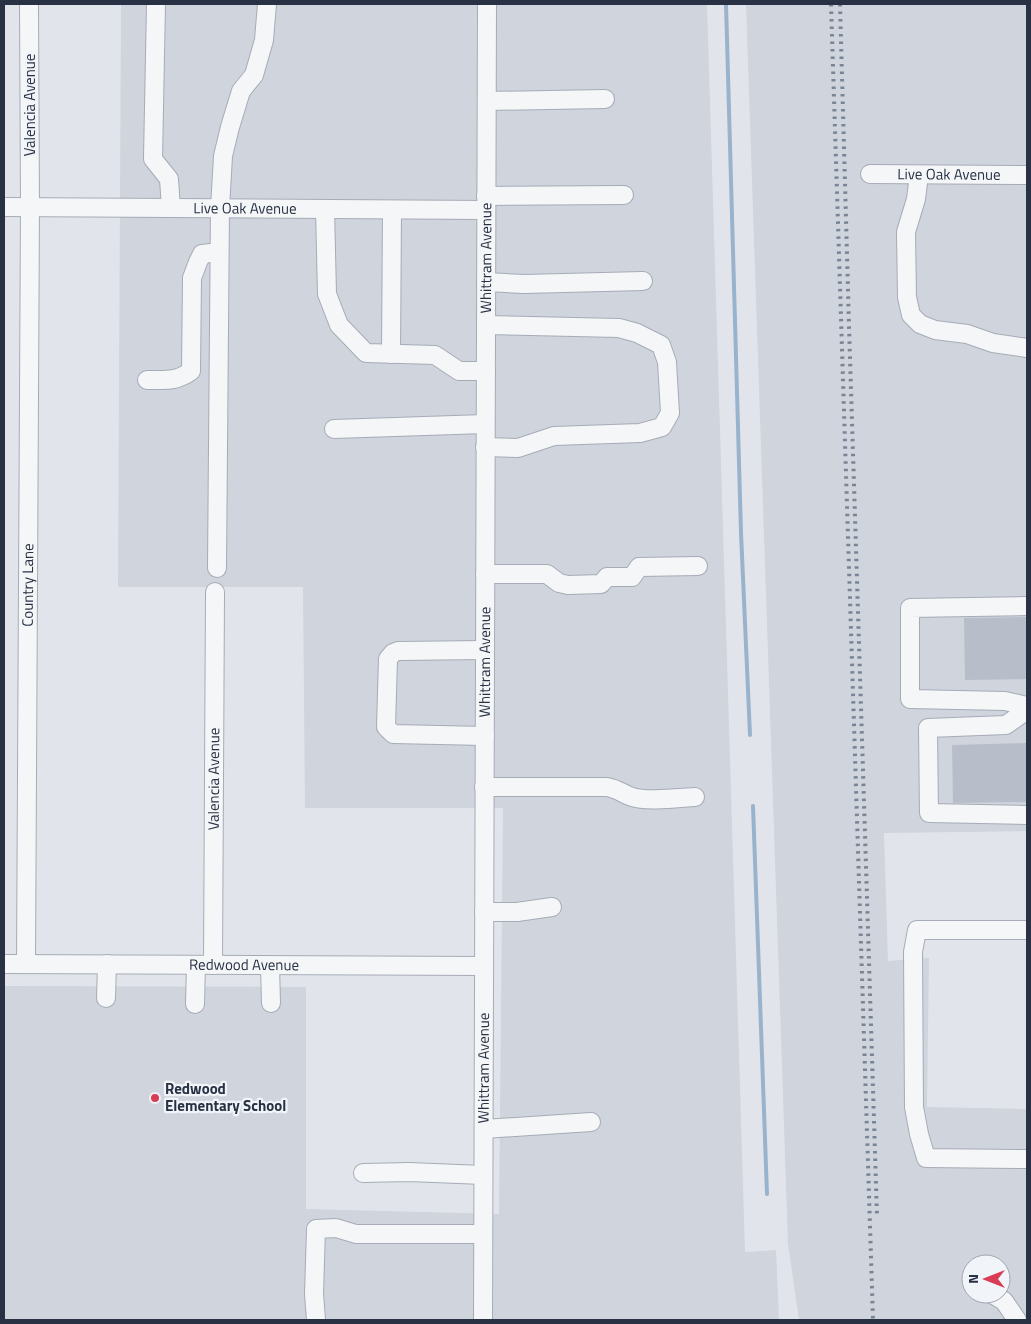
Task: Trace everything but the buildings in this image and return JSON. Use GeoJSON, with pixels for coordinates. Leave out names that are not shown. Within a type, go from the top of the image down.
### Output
{"type":"FeatureCollection","features":[{"type":"Feature","properties":{"kind":"street","name":"Valencia Avenue"},"geometry":{"type":"LineString","coordinates":[[29,4],[30,207]]}},
{"type":"Feature","properties":{"kind":"street"},"geometry":{"type":"LineString","coordinates":[[156,4],[153,159],[169,180],[171,208]]}},
{"type":"Feature","properties":{"kind":"street"},"geometry":{"type":"LineString","coordinates":[[217,568],[219,252],[223,156],[241,91],[254,75],[264,40],[267,4]]}},
{"type":"Feature","properties":{"kind":"street","name":"Whittram Avenue"},"geometry":{"type":"LineString","coordinates":[[483,1320],[487,4]]}},
{"type":"Feature","properties":{"kind":"street"},"geometry":{"type":"LineString","coordinates":[[486,101],[605,99]]}},
{"type":"Feature","properties":{"kind":"street","name":"Live Oak Avenue"},"geometry":{"type":"LineString","coordinates":[[870,174],[1027,175]]}},
{"type":"Feature","properties":{"kind":"street"},"geometry":{"type":"LineString","coordinates":[[919,175],[916,199],[906,232],[907,297],[911,315],[920,324],[935,330],[967,334],[993,343],[1027,348]]}},
{"type":"Feature","properties":{"kind":"street","name":"Live Oak Avenue"},"geometry":{"type":"LineString","coordinates":[[4,206],[392,210],[486,203],[526,194],[624,195]]}},
{"type":"Feature","properties":{"kind":"street","name":"Country Lane"},"geometry":{"type":"LineString","coordinates":[[26,964],[30,207]]}},
{"type":"Feature","properties":{"kind":"street"},"geometry":{"type":"LineString","coordinates":[[325,209],[328,294],[339,325],[366,353],[435,355],[459,371],[486,370]]}},
{"type":"Feature","properties":{"kind":"street"},"geometry":{"type":"LineString","coordinates":[[391,354],[392,210]]}},
{"type":"Feature","properties":{"kind":"street"},"geometry":{"type":"LineString","coordinates":[[147,380],[173,380],[182,378],[191,371],[192,278],[202,254],[219,252]]}},
{"type":"Feature","properties":{"kind":"street"},"geometry":{"type":"LineString","coordinates":[[486,282],[524,284],[643,281]]}},
{"type":"Feature","properties":{"kind":"street"},"geometry":{"type":"LineString","coordinates":[[486,325],[619,328],[637,333],[661,345],[667,362],[670,413],[662,427],[640,433],[554,436],[518,448],[486,447]]}},
{"type":"Feature","properties":{"kind":"street"},"geometry":{"type":"LineString","coordinates":[[334,429],[486,424]]}},
{"type":"Feature","properties":{"kind":"street"},"geometry":{"type":"LineString","coordinates":[[485,574],[547,574],[559,583],[568,585],[600,584],[607,577],[632,577],[639,567],[698,566]]}},
{"type":"Feature","properties":{"kind":"street","name":"Valencia Avenue"},"geometry":{"type":"LineString","coordinates":[[195,1004],[204,965],[215,592]]}},
{"type":"Feature","properties":{"kind":"street"},"geometry":{"type":"LineString","coordinates":[[1027,606],[910,608],[910,700],[1005,701],[1027,708]]}},
{"type":"Feature","properties":{"kind":"street"},"geometry":{"type":"LineString","coordinates":[[485,650],[398,651],[392,653],[388,658],[386,727],[393,734],[485,736]]}},
{"type":"Feature","properties":{"kind":"street"},"geometry":{"type":"LineString","coordinates":[[1027,708],[1006,725],[928,728],[929,813],[1027,814]]}},
{"type":"Feature","properties":{"kind":"street"},"geometry":{"type":"LineString","coordinates":[[484,787],[607,787],[616,789],[631,797],[644,799],[695,797]]}},
{"type":"Feature","properties":{"kind":"street"},"geometry":{"type":"LineString","coordinates":[[484,912],[517,912],[552,907]]}},
{"type":"Feature","properties":{"kind":"street"},"geometry":{"type":"LineString","coordinates":[[1027,930],[917,930],[912,952],[914,1108],[926,1158],[1027,1159]]}},
{"type":"Feature","properties":{"kind":"street","name":"Redwood Avenue"},"geometry":{"type":"LineString","coordinates":[[4,964],[484,966]]}},
{"type":"Feature","properties":{"kind":"street"},"geometry":{"type":"LineString","coordinates":[[106,998],[107,964]]}},
{"type":"Feature","properties":{"kind":"street"},"geometry":{"type":"LineString","coordinates":[[270,965],[271,1003]]}},
{"type":"Feature","properties":{"kind":"street"},"geometry":{"type":"LineString","coordinates":[[484,1129],[591,1122]]}},
{"type":"Feature","properties":{"kind":"street"},"geometry":{"type":"LineString","coordinates":[[363,1173],[409,1172],[483,1175]]}},
{"type":"Feature","properties":{"kind":"street"},"geometry":{"type":"LineString","coordinates":[[316,1320],[314,1294],[316,1229],[336,1228],[356,1234],[483,1234]]}},
{"type":"Feature","properties":{"kind":"street"},"geometry":{"type":"LineString","coordinates":[[1006,1304],[1017,1320]]}},
{"type":"Feature","properties":{"kind":"shaded area"},"geometry":{"type":"Polygon","coordinates":[[[121,4],[707,4],[745,1252],[776,1250],[779,1320],[4,1320],[4,986],[306,987],[306,1209],[499,1214],[503,808],[305,808],[303,587],[118,587],[121,4]]]}},
{"type":"Feature","properties":{"kind":"shaded area"},"geometry":{"type":"Polygon","coordinates":[[[746,4],[1027,4],[1027,831],[884,833],[888,961],[929,958],[927,1107],[1027,1109],[1027,1320],[799,1320],[788,1244],[746,4]]]}},
{"type":"Feature","properties":{"kind":"waterway"},"geometry":{"type":"LineString","coordinates":[[726,4],[741,533],[750,735]]}},
{"type":"Feature","properties":{"kind":"waterway"},"geometry":{"type":"LineString","coordinates":[[753,806],[767,1194]]}},
{"type":"Feature","properties":{"kind":"railway"},"geometry":{"type":"LineString","coordinates":[[831,4],[873,1320]]}},
{"type":"Feature","properties":{"kind":"railway"},"geometry":{"type":"LineString","coordinates":[[840,4],[877,1216]]}},
{"type":"Feature","properties":{"kind":"place","name":"Redwood Elementary School"},"geometry":{"type":"Point","coordinates":[155,1098]}}]}
